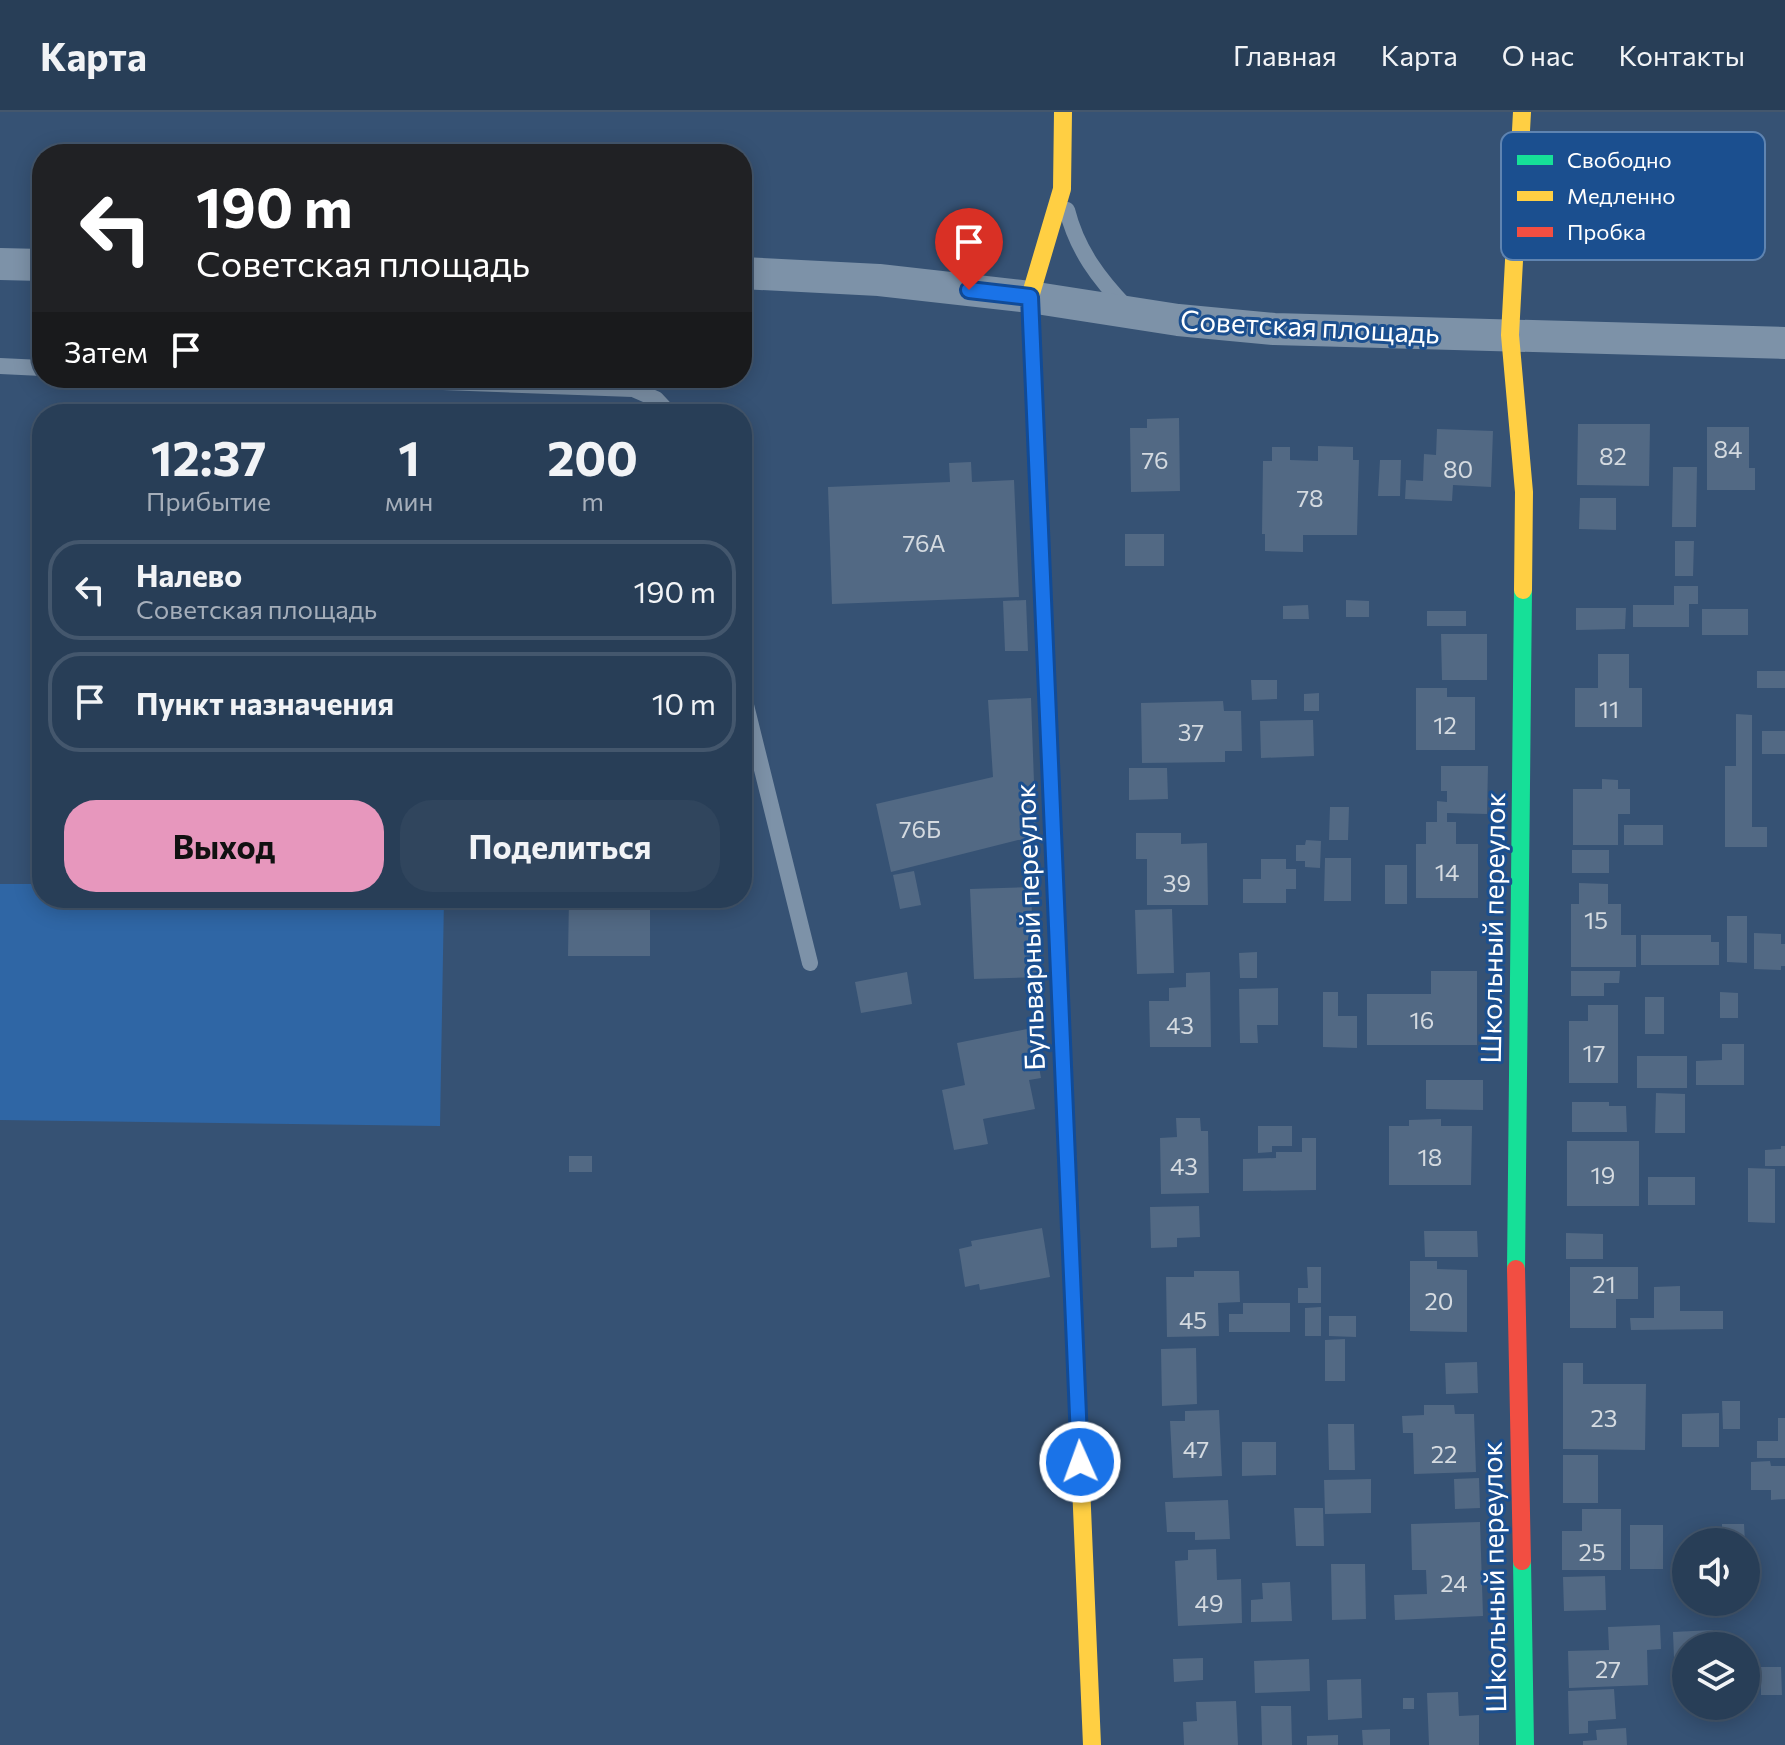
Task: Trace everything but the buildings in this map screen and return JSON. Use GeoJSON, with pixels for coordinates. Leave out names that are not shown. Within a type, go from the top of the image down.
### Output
{"type":"FeatureCollection","features":[{"type":"Feature","properties":{"kind":"street","name":"Бульварный переулок"},"geometry":{"type":"LineString","coordinates":[[1063,112],[1062,189],[1030,297],[1092,1745]]}},
{"type":"Feature","properties":{"kind":"street","name":"Школьный переулок"},"geometry":{"type":"LineString","coordinates":[[1521,132],[1522,112]]}},
{"type":"Feature","properties":{"kind":"street","name":"Школьный переулок"},"geometry":{"type":"LineString","coordinates":[[1514,260],[1510,335],[1524,492],[1516,1264],[1525,1745]]}},
{"type":"Feature","properties":{"kind":"street"},"geometry":{"type":"LineString","coordinates":[[0,264],[32,265]]}},
{"type":"Feature","properties":{"kind":"street","name":"Советская площадь"},"geometry":{"type":"LineString","coordinates":[[752,274],[879,280],[1030,297],[1178,320],[1274,329],[1785,343]]}},
{"type":"Feature","properties":{"kind":"lane"},"geometry":{"type":"LineString","coordinates":[[1062,189],[1071,227],[1084,255],[1103,283],[1131,312]]}},
{"type":"Feature","properties":{"kind":"lane"},"geometry":{"type":"LineString","coordinates":[[0,366],[32,368]]}},
{"type":"Feature","properties":{"kind":"lane"},"geometry":{"type":"LineString","coordinates":[[606,388],[633,389],[661,404]]}},
{"type":"Feature","properties":{"kind":"lane"},"geometry":{"type":"LineString","coordinates":[[752,729],[810,963]]}},
{"type":"Feature","properties":{"kind":"shaded area"},"geometry":{"type":"Polygon","coordinates":[[[0,884],[32,884],[32,908],[444,908],[440,1126],[0,1120],[0,884]]]}},
{"type":"Feature","properties":{"kind":"traffic: fast"},"geometry":{"type":"LineString","coordinates":[[1039,508],[1067,1154]]}},
{"type":"Feature","properties":{"kind":"traffic: fast"},"geometry":{"type":"LineString","coordinates":[[1516,1269],[1523,590]]}},
{"type":"Feature","properties":{"kind":"traffic: fast"},"geometry":{"type":"LineString","coordinates":[[1522,1561],[1525,1745]]}},
{"type":"Feature","properties":{"kind":"traffic: slow"},"geometry":{"type":"LineString","coordinates":[[1039,508],[1030,297],[1062,189],[1063,112]]}},
{"type":"Feature","properties":{"kind":"traffic: slow"},"geometry":{"type":"LineString","coordinates":[[1521,132],[1522,112]]}},
{"type":"Feature","properties":{"kind":"traffic: slow"},"geometry":{"type":"LineString","coordinates":[[1514,260],[1510,335],[1524,492],[1523,590]]}},
{"type":"Feature","properties":{"kind":"traffic: slow"},"geometry":{"type":"LineString","coordinates":[[1067,1154],[1092,1745]]}},
{"type":"Feature","properties":{"kind":"traffic: jam"},"geometry":{"type":"LineString","coordinates":[[1516,1269],[1522,1561]]}},
{"type":"Feature","properties":{"kind":"route"},"geometry":{"type":"LineString","coordinates":[[969,290],[1030,297],[1080,1462]]}}]}
